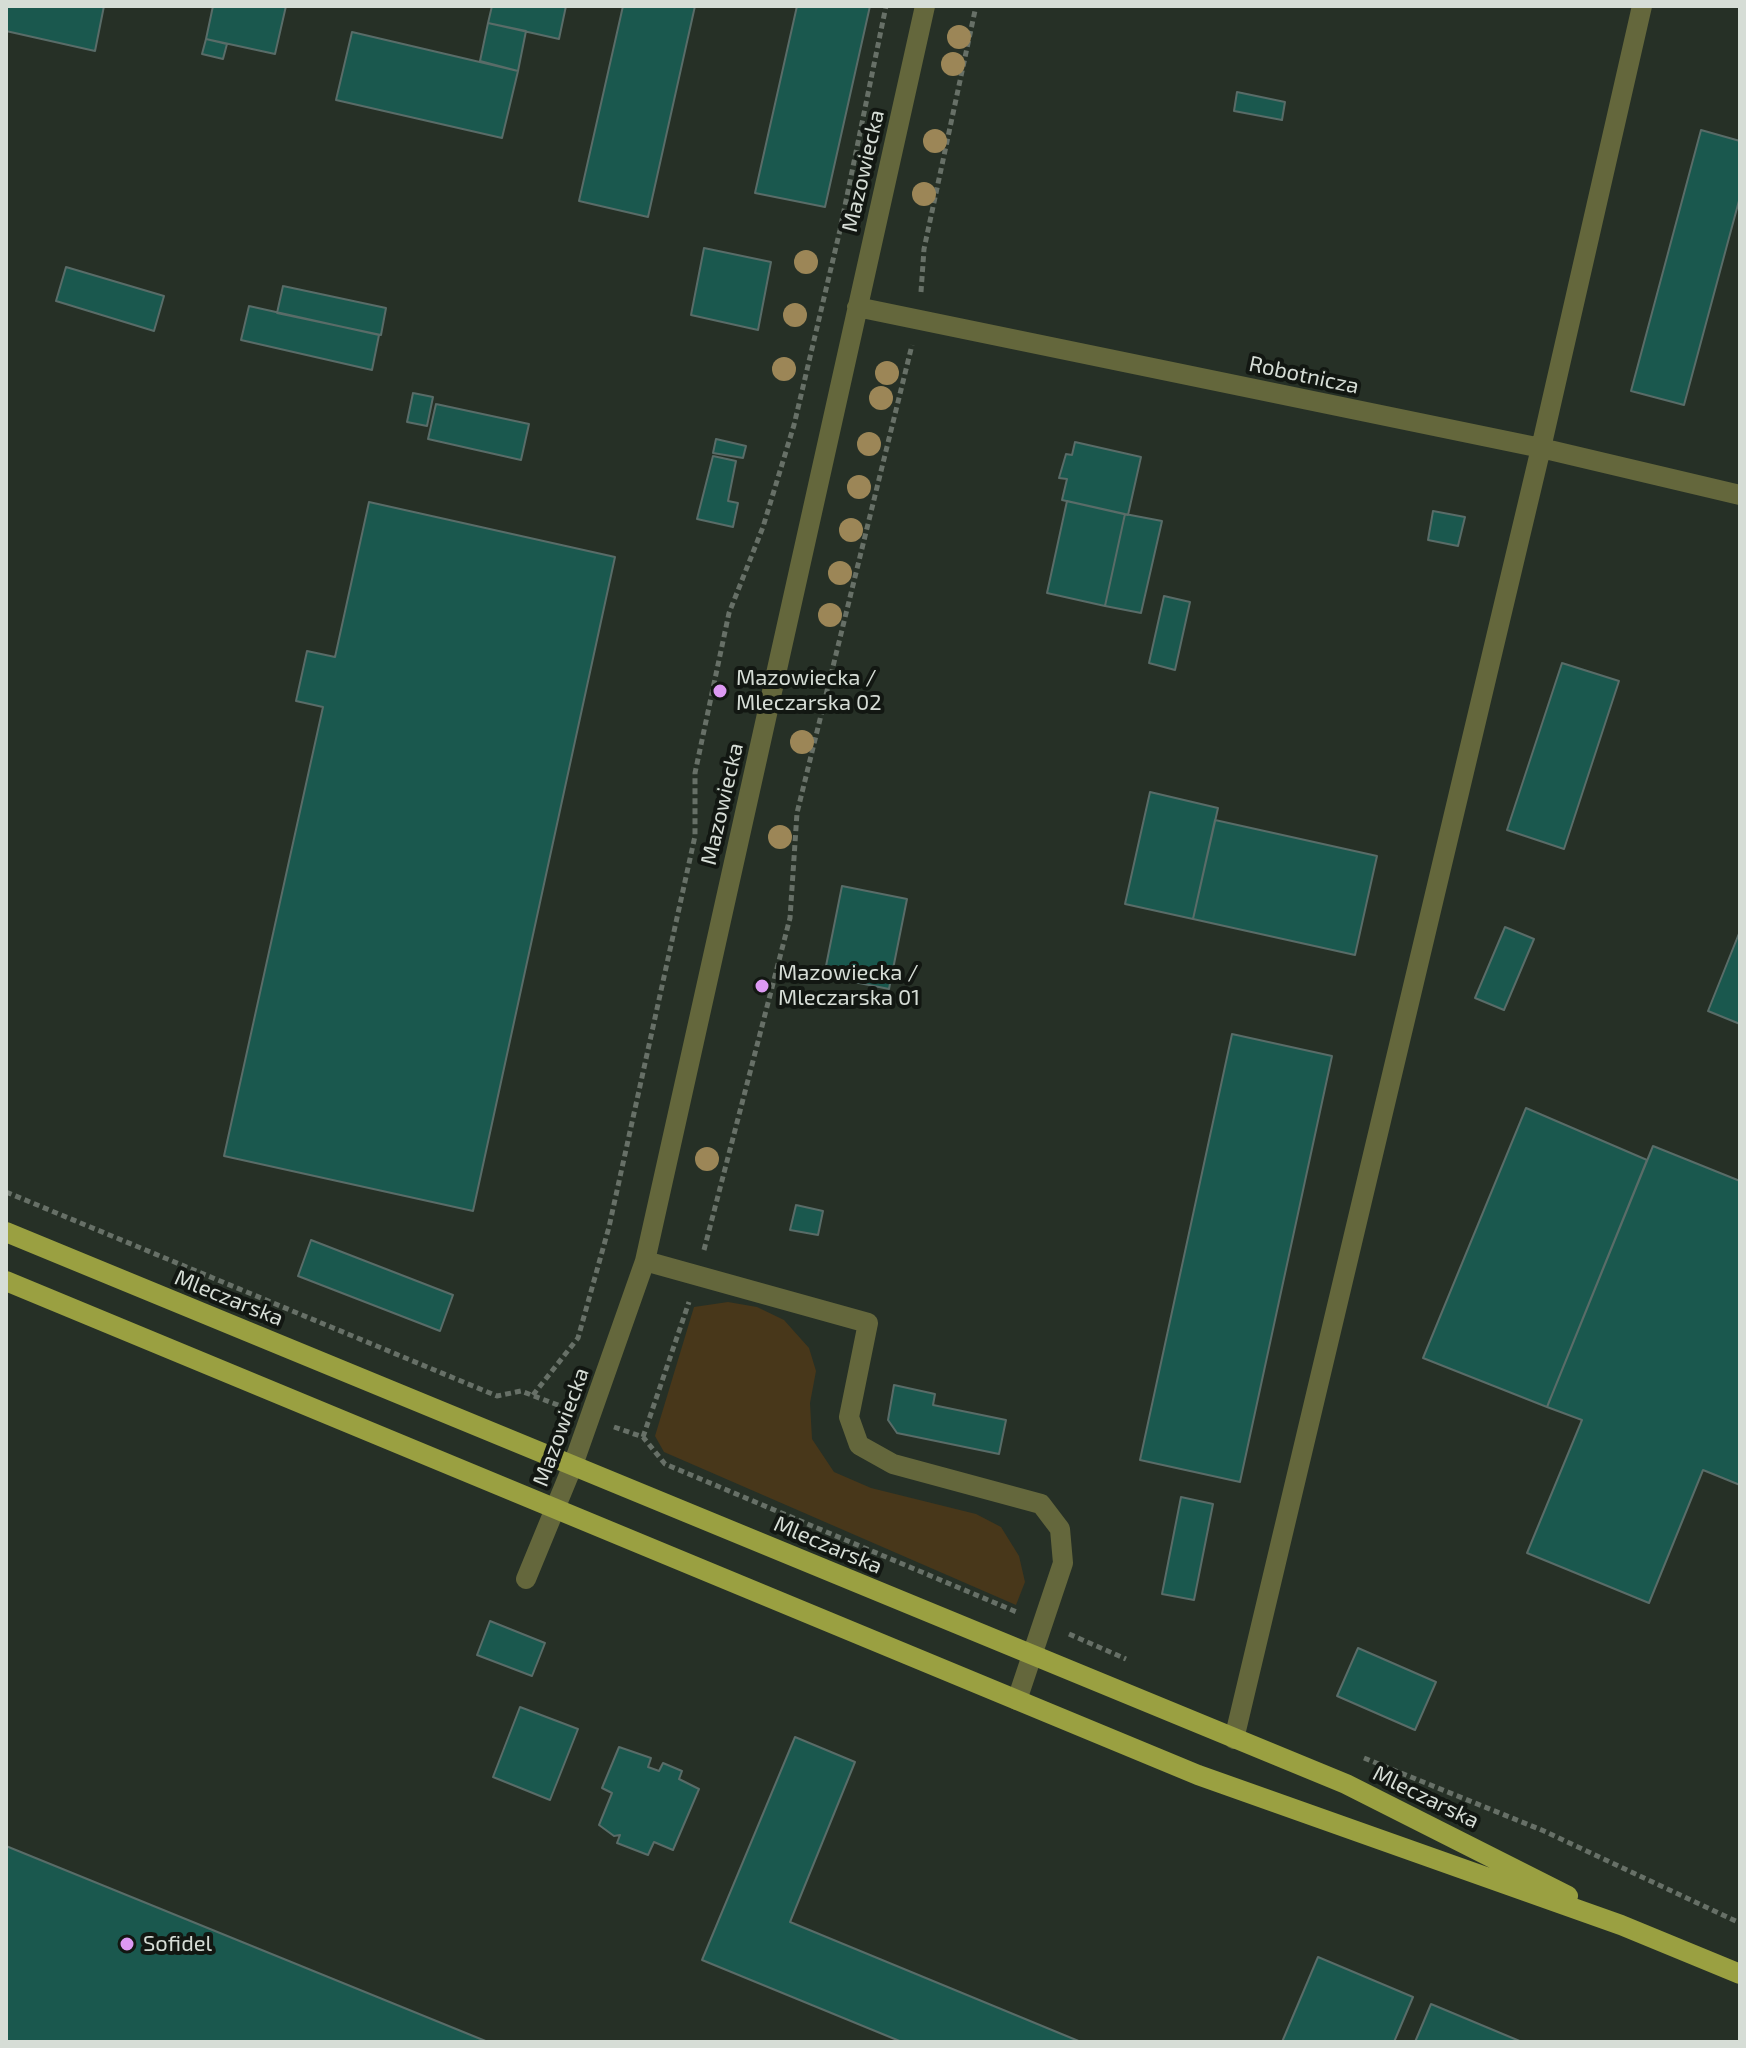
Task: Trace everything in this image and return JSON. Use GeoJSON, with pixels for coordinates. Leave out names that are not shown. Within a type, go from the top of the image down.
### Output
{"type":"FeatureCollection","features":[{"type":"Feature","properties":{"kind":"main road","name":"Mleczarska"},"geometry":{"type":"LineString","coordinates":[[6,1232],[1346,1784],[1621,1925]]}},
{"type":"Feature","properties":{"kind":"main road","name":"Mleczarska"},"geometry":{"type":"LineString","coordinates":[[6,1281],[1198,1775],[1621,1925],[1740,1974]]}},
{"type":"Feature","properties":{"kind":"street","name":"Mazowiecka"},"geometry":{"type":"LineString","coordinates":[[526,1579],[573,1465],[645,1261],[925,6]]}},
{"type":"Feature","properties":{"kind":"street"},"geometry":{"type":"LineString","coordinates":[[1234,1739],[1541,448],[1642,6]]}},
{"type":"Feature","properties":{"kind":"street","name":"Robotnicza"},"geometry":{"type":"LineString","coordinates":[[857,307],[1541,448],[1740,495]]}},
{"type":"Feature","properties":{"kind":"street"},"geometry":{"type":"LineString","coordinates":[[645,1261],[868,1323],[849,1417],[859,1445],[893,1464],[1041,1504],[1060,1529],[1063,1563],[1017,1700]]}},
{"type":"Feature","properties":{"kind":"path"},"geometry":{"type":"LineString","coordinates":[[533,1395],[578,1338],[609,1227],[695,836],[695,773],[729,613],[763,527],[794,425],[840,230],[886,6]]}},
{"type":"Feature","properties":{"kind":"path"},"geometry":{"type":"LineString","coordinates":[[643,1437],[697,1276],[790,918],[797,813],[918,320],[924,249],[976,6]]}},
{"type":"Feature","properties":{"kind":"path"},"geometry":{"type":"LineString","coordinates":[[6,1192],[497,1396],[521,1391],[643,1437],[665,1464],[1129,1660]]}},
{"type":"Feature","properties":{"kind":"path"},"geometry":{"type":"LineString","coordinates":[[1357,1755],[1544,1831],[1740,1923]]}},
{"type":"Feature","properties":{"kind":"shaded area"},"geometry":{"type":"Polygon","coordinates":[[[728,1302],[757,1307],[784,1320],[809,1348],[816,1371],[810,1403],[812,1439],[834,1472],[871,1488],[976,1514],[1001,1527],[1019,1556],[1025,1582],[1016,1605],[664,1452],[655,1436],[694,1307],[728,1302]]]}},
{"type":"Feature","properties":{"kind":"building"},"geometry":{"type":"Polygon","coordinates":[[[6,6],[104,6],[95,51],[6,31],[6,6]]]}},
{"type":"Feature","properties":{"kind":"building"},"geometry":{"type":"Polygon","coordinates":[[[213,6],[286,6],[275,54],[206,39],[213,6]]]}},
{"type":"Feature","properties":{"kind":"building"},"geometry":{"type":"Polygon","coordinates":[[[492,6],[566,6],[559,39],[488,23],[492,6]]]}},
{"type":"Feature","properties":{"kind":"building"},"geometry":{"type":"Polygon","coordinates":[[[623,6],[695,6],[648,217],[579,201],[623,6]]]}},
{"type":"Feature","properties":{"kind":"building"},"geometry":{"type":"Polygon","coordinates":[[[797,6],[870,6],[825,207],[755,193],[797,6]]]}},
{"type":"Feature","properties":{"kind":"building"},"geometry":{"type":"Polygon","coordinates":[[[488,23],[526,31],[518,71],[480,61],[488,23]]]}},
{"type":"Feature","properties":{"kind":"building"},"geometry":{"type":"Polygon","coordinates":[[[352,32],[518,71],[502,138],[336,100],[352,32]]]}},
{"type":"Feature","properties":{"kind":"building"},"geometry":{"type":"Polygon","coordinates":[[[206,39],[227,44],[223,59],[202,54],[206,39]]]}},
{"type":"Feature","properties":{"kind":"building"},"geometry":{"type":"Polygon","coordinates":[[[1237,92],[1285,102],[1282,120],[1234,111],[1237,92]]]}},
{"type":"Feature","properties":{"kind":"building"},"geometry":{"type":"Polygon","coordinates":[[[1701,130],[1740,141],[1740,197],[1684,405],[1631,391],[1701,130]]]}},
{"type":"Feature","properties":{"kind":"building"},"geometry":{"type":"Polygon","coordinates":[[[704,248],[771,262],[758,330],[691,315],[704,248]]]}},
{"type":"Feature","properties":{"kind":"building"},"geometry":{"type":"Polygon","coordinates":[[[66,267],[164,296],[154,331],[56,301],[66,267]]]}},
{"type":"Feature","properties":{"kind":"building"},"geometry":{"type":"Polygon","coordinates":[[[283,286],[386,308],[381,335],[277,313],[283,286]]]}},
{"type":"Feature","properties":{"kind":"building"},"geometry":{"type":"Polygon","coordinates":[[[249,306],[379,335],[372,370],[241,340],[249,306]]]}},
{"type":"Feature","properties":{"kind":"building"},"geometry":{"type":"Polygon","coordinates":[[[413,393],[433,397],[427,426],[407,422],[413,393]]]}},
{"type":"Feature","properties":{"kind":"building"},"geometry":{"type":"Polygon","coordinates":[[[436,404],[529,424],[521,460],[428,439],[436,404]]]}},
{"type":"Feature","properties":{"kind":"building"},"geometry":{"type":"Polygon","coordinates":[[[716,439],[746,446],[743,458],[713,453],[716,439]]]}},
{"type":"Feature","properties":{"kind":"building"},"geometry":{"type":"Polygon","coordinates":[[[1075,442],[1141,457],[1128,515],[1062,500],[1067,479],[1059,478],[1066,454],[1072,455],[1075,442]]]}},
{"type":"Feature","properties":{"kind":"building"},"geometry":{"type":"Polygon","coordinates":[[[713,456],[736,461],[728,501],[738,503],[733,527],[697,519],[713,456]]]}},
{"type":"Feature","properties":{"kind":"building"},"geometry":{"type":"Polygon","coordinates":[[[1067,501],[1125,514],[1105,606],[1047,593],[1067,501]]]}},
{"type":"Feature","properties":{"kind":"building"},"geometry":{"type":"Polygon","coordinates":[[[369,502],[615,557],[473,1211],[224,1156],[323,707],[296,701],[307,651],[335,657],[369,502]]]}},
{"type":"Feature","properties":{"kind":"building"},"geometry":{"type":"Polygon","coordinates":[[[1433,511],[1465,517],[1458,546],[1428,540],[1433,511]]]}},
{"type":"Feature","properties":{"kind":"building"},"geometry":{"type":"Polygon","coordinates":[[[1125,514],[1162,521],[1141,613],[1105,606],[1125,514]]]}},
{"type":"Feature","properties":{"kind":"building"},"geometry":{"type":"Polygon","coordinates":[[[1164,596],[1190,602],[1175,670],[1149,663],[1164,596]]]}},
{"type":"Feature","properties":{"kind":"building"},"geometry":{"type":"Polygon","coordinates":[[[1562,663],[1619,681],[1564,849],[1507,830],[1562,663]]]}},
{"type":"Feature","properties":{"kind":"building"},"geometry":{"type":"Polygon","coordinates":[[[1150,792],[1218,808],[1193,919],[1125,904],[1150,792]]]}},
{"type":"Feature","properties":{"kind":"building"},"geometry":{"type":"Polygon","coordinates":[[[1215,820],[1377,856],[1355,955],[1193,919],[1215,820]]]}},
{"type":"Feature","properties":{"kind":"building"},"geometry":{"type":"Polygon","coordinates":[[[842,886],[907,899],[889,989],[824,976],[842,886]]]}},
{"type":"Feature","properties":{"kind":"building"},"geometry":{"type":"Polygon","coordinates":[[[1505,927],[1534,939],[1504,1010],[1475,998],[1505,927]]]}},
{"type":"Feature","properties":{"kind":"building"},"geometry":{"type":"Polygon","coordinates":[[[1740,931],[1740,1024],[1708,1011],[1740,931]]]}},
{"type":"Feature","properties":{"kind":"building"},"geometry":{"type":"Polygon","coordinates":[[[1232,1034],[1332,1056],[1240,1482],[1140,1460],[1232,1034]]]}},
{"type":"Feature","properties":{"kind":"building"},"geometry":{"type":"Polygon","coordinates":[[[1526,1108],[1647,1160],[1547,1407],[1423,1358],[1526,1108]]]}},
{"type":"Feature","properties":{"kind":"building"},"geometry":{"type":"Polygon","coordinates":[[[1653,1146],[1740,1181],[1740,1485],[1703,1470],[1649,1603],[1527,1553],[1582,1420],[1547,1407],[1653,1146]]]}},
{"type":"Feature","properties":{"kind":"building"},"geometry":{"type":"Polygon","coordinates":[[[796,1205],[823,1211],[818,1235],[790,1230],[796,1205]]]}},
{"type":"Feature","properties":{"kind":"building"},"geometry":{"type":"Polygon","coordinates":[[[311,1240],[453,1295],[440,1331],[298,1276],[311,1240]]]}},
{"type":"Feature","properties":{"kind":"building"},"geometry":{"type":"Polygon","coordinates":[[[894,1385],[935,1394],[933,1405],[1006,1420],[999,1454],[897,1433],[888,1420],[894,1385]]]}},
{"type":"Feature","properties":{"kind":"building"},"geometry":{"type":"Polygon","coordinates":[[[1181,1497],[1213,1504],[1194,1600],[1162,1594],[1181,1497]]]}},
{"type":"Feature","properties":{"kind":"building"},"geometry":{"type":"Polygon","coordinates":[[[490,1621],[545,1643],[532,1676],[477,1655],[490,1621]]]}},
{"type":"Feature","properties":{"kind":"building"},"geometry":{"type":"Polygon","coordinates":[[[1358,1648],[1436,1682],[1415,1730],[1337,1696],[1358,1648]]]}},
{"type":"Feature","properties":{"kind":"building"},"geometry":{"type":"Polygon","coordinates":[[[520,1707],[578,1729],[550,1800],[493,1777],[520,1707]]]}},
{"type":"Feature","properties":{"kind":"building"},"geometry":{"type":"Polygon","coordinates":[[[795,1737],[855,1762],[790,1922],[1081,2042],[902,2042],[702,1960],[795,1737]]]}},
{"type":"Feature","properties":{"kind":"building"},"geometry":{"type":"Polygon","coordinates":[[[619,1747],[651,1758],[648,1767],[659,1771],[663,1763],[682,1771],[679,1779],[699,1789],[673,1850],[654,1842],[648,1855],[617,1843],[620,1835],[614,1836],[599,1825],[612,1793],[602,1788],[619,1747]]]}},
{"type":"Feature","properties":{"kind":"building","name":"Sofidel"},"geometry":{"type":"Polygon","coordinates":[[[6,1846],[488,2042],[6,2042],[6,1846]]]}},
{"type":"Feature","properties":{"kind":"building"},"geometry":{"type":"Polygon","coordinates":[[[1318,1957],[1413,1997],[1394,2042],[1282,2042],[1318,1957]]]}},
{"type":"Feature","properties":{"kind":"building"},"geometry":{"type":"Polygon","coordinates":[[[1431,2004],[1522,2042],[1415,2042],[1431,2004]]]}},
{"type":"Feature","properties":{"kind":"place","name":"Mazowiecka / Mleczarska 02"},"geometry":{"type":"Point","coordinates":[720,691]}},
{"type":"Feature","properties":{"kind":"place","name":"Mazowiecka / Mleczarska 01"},"geometry":{"type":"Point","coordinates":[762,986]}},
{"type":"Feature","properties":{"kind":"place","name":"Sofidel"},"geometry":{"type":"Point","coordinates":[127,1944]}}]}
